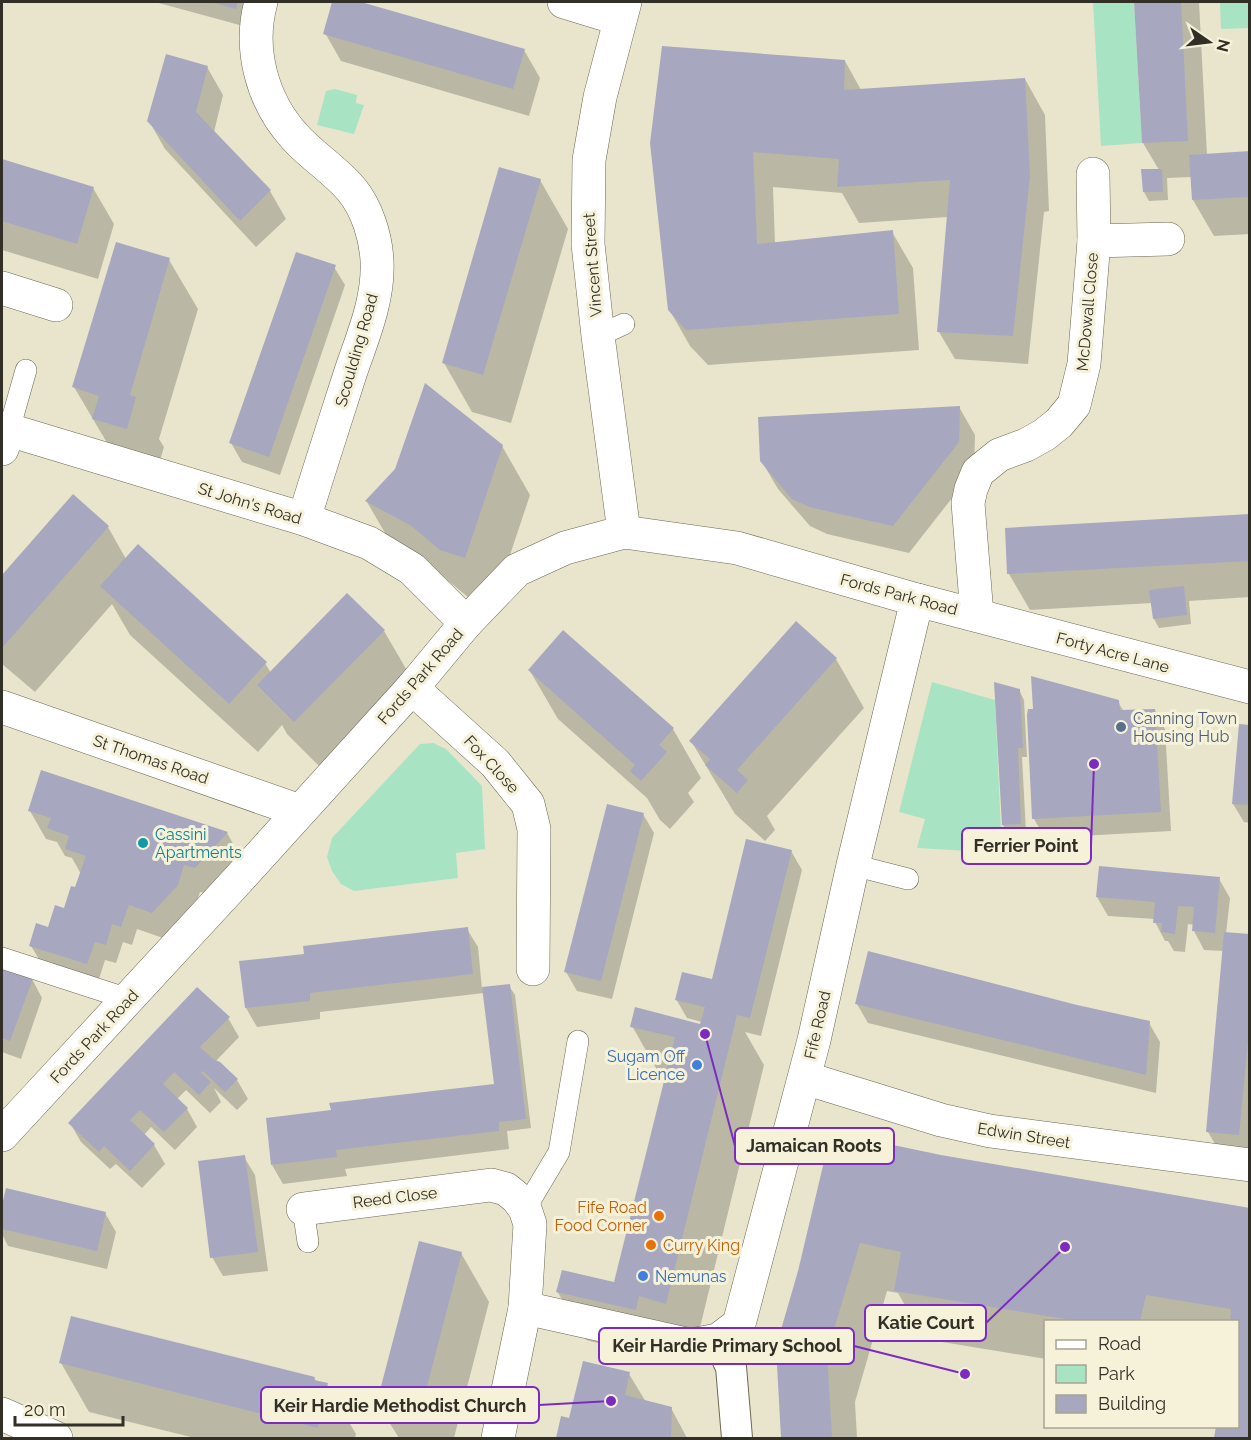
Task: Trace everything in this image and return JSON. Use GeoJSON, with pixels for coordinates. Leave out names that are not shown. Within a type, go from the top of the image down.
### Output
{"type":"FeatureCollection","features":[{"type":"Feature","properties":{"kind":"street","name":"Scoulding Road"},"geometry":{"type":"LineString","coordinates":[[261,2],[255,45],[260,72],[276,114],[295,138],[352,190],[369,220],[377,261],[374,303],[304,519]]}},
{"type":"Feature","properties":{"kind":"street"},"geometry":{"type":"LineString","coordinates":[[564,2],[623,10]]}},
{"type":"Feature","properties":{"kind":"street","name":"Vincent Street"},"geometry":{"type":"LineString","coordinates":[[623,10],[600,97],[589,160],[588,244],[611,330],[624,532]]}},
{"type":"Feature","properties":{"kind":"street","name":"McDowall Close"},"geometry":{"type":"LineString","coordinates":[[977,615],[968,503],[978,472],[999,455],[1026,445],[1044,435],[1059,423],[1074,405],[1084,364],[1094,241],[1093,174]]}},
{"type":"Feature","properties":{"kind":"street","name":"McDowall Close"},"geometry":{"type":"LineString","coordinates":[[1094,241],[1168,239]]}},
{"type":"Feature","properties":{"kind":"street"},"geometry":{"type":"LineString","coordinates":[[2,288],[56,305]]}},
{"type":"Feature","properties":{"kind":"street","name":"St John's Road"},"geometry":{"type":"LineString","coordinates":[[5,439],[304,519],[369,543],[412,569],[466,623]]}},
{"type":"Feature","properties":{"kind":"street","name":"Fords Park Road"},"geometry":{"type":"LineString","coordinates":[[2,1135],[300,811],[466,623],[517,570],[565,548],[624,532],[737,548],[977,615]]}},
{"type":"Feature","properties":{"kind":"street","name":"Fife Road"},"geometry":{"type":"LineString","coordinates":[[718,1340],[739,1324],[805,1078],[853,865],[917,600]]}},
{"type":"Feature","properties":{"kind":"street","name":"Forty Acre Lane"},"geometry":{"type":"LineString","coordinates":[[977,615],[1250,687]]}},
{"type":"Feature","properties":{"kind":"street","name":"Fox Close"},"geometry":{"type":"LineString","coordinates":[[411,688],[495,763],[528,804],[534,829],[533,969]]}},
{"type":"Feature","properties":{"kind":"street","name":"St Thomas Road"},"geometry":{"type":"LineString","coordinates":[[2,707],[300,811]]}},
{"type":"Feature","properties":{"kind":"street","name":"Edwin Street"},"geometry":{"type":"LineString","coordinates":[[805,1078],[941,1120],[990,1131],[1250,1165]]}},
{"type":"Feature","properties":{"kind":"street","name":"Reed Close"},"geometry":{"type":"LineString","coordinates":[[303,1209],[491,1185],[506,1189],[521,1204]]}},
{"type":"Feature","properties":{"kind":"street"},"geometry":{"type":"LineString","coordinates":[[498,1438],[525,1308],[530,1224],[521,1204]]}},
{"type":"Feature","properties":{"kind":"street"},"geometry":{"type":"LineString","coordinates":[[525,1308],[691,1345],[718,1340],[731,1367],[737,1438]]}},
{"type":"Feature","properties":{"kind":"street"},"geometry":{"type":"LineString","coordinates":[[2,1414],[56,1438]]}},
{"type":"Feature","properties":{"kind":"lane","name":"St John's Road"},"geometry":{"type":"LineString","coordinates":[[5,439],[26,370]]}},
{"type":"Feature","properties":{"kind":"lane"},"geometry":{"type":"LineString","coordinates":[[853,865],[908,879]]}},
{"type":"Feature","properties":{"kind":"lane"},"geometry":{"type":"LineString","coordinates":[[2,958],[128,999]]}},
{"type":"Feature","properties":{"kind":"lane"},"geometry":{"type":"LineString","coordinates":[[521,1204],[559,1152],[578,1041]]}},
{"type":"Feature","properties":{"kind":"lane","name":"Reed Close"},"geometry":{"type":"LineString","coordinates":[[303,1209],[308,1242]]}},
{"type":"Feature","properties":{"kind":"green space"},"geometry":{"type":"Polygon","coordinates":[[[1093,2],[1134,2],[1142,143],[1101,146],[1093,2]]]}},
{"type":"Feature","properties":{"kind":"green space"},"geometry":{"type":"Polygon","coordinates":[[[1220,2],[1249,2],[1249,28],[1221,29],[1220,2]]]}},
{"type":"Feature","properties":{"kind":"green space"},"geometry":{"type":"Polygon","coordinates":[[[335,89],[357,95],[356,103],[364,105],[354,134],[317,125],[326,91],[335,89]]]}},
{"type":"Feature","properties":{"kind":"green space"},"geometry":{"type":"Polygon","coordinates":[[[932,682],[995,700],[1002,853],[917,848],[925,819],[899,812],[932,682]]]}},
{"type":"Feature","properties":{"kind":"green space"},"geometry":{"type":"Polygon","coordinates":[[[433,743],[446,749],[482,786],[485,849],[456,853],[458,878],[354,891],[341,884],[332,871],[327,857],[332,838],[420,744],[433,743]]]}},
{"type":"Feature","properties":{"kind":"building"},"geometry":{"type":"Polygon","coordinates":[[[211,2],[238,2],[236,9],[211,2]]]}},
{"type":"Feature","properties":{"kind":"building"},"geometry":{"type":"Polygon","coordinates":[[[332,2],[361,2],[525,49],[513,89],[323,34],[332,2]]]}},
{"type":"Feature","properties":{"kind":"building"},"geometry":{"type":"Polygon","coordinates":[[[1134,2],[1181,2],[1188,141],[1142,143],[1134,2]]]}},
{"type":"Feature","properties":{"kind":"building"},"geometry":{"type":"Polygon","coordinates":[[[662,46],[845,60],[844,90],[1025,78],[1030,176],[1013,336],[937,332],[950,180],[837,187],[839,159],[753,152],[757,244],[893,230],[899,314],[686,330],[668,310],[650,143],[662,46]]]}},
{"type":"Feature","properties":{"kind":"building"},"geometry":{"type":"Polygon","coordinates":[[[166,54],[208,66],[196,112],[271,190],[240,221],[147,121],[166,54]]]}},
{"type":"Feature","properties":{"kind":"building"},"geometry":{"type":"Polygon","coordinates":[[[1250,151],[1250,197],[1192,200],[1189,155],[1250,151]]]}},
{"type":"Feature","properties":{"kind":"building"},"geometry":{"type":"Polygon","coordinates":[[[2,159],[94,187],[77,244],[2,221],[2,159]]]}},
{"type":"Feature","properties":{"kind":"building"},"geometry":{"type":"Polygon","coordinates":[[[499,167],[541,179],[483,375],[442,363],[499,167]]]}},
{"type":"Feature","properties":{"kind":"building"},"geometry":{"type":"Polygon","coordinates":[[[1141,169],[1162,169],[1163,192],[1143,192],[1141,169]]]}},
{"type":"Feature","properties":{"kind":"building"},"geometry":{"type":"Polygon","coordinates":[[[116,242],[170,258],[130,395],[136,397],[127,429],[92,419],[99,396],[72,387],[116,242]]]}},
{"type":"Feature","properties":{"kind":"building"},"geometry":{"type":"Polygon","coordinates":[[[296,252],[336,265],[269,457],[229,443],[296,252]]]}},
{"type":"Feature","properties":{"kind":"building"},"geometry":{"type":"Polygon","coordinates":[[[425,383],[503,445],[465,558],[440,550],[410,525],[365,501],[395,469],[425,383]]]}},
{"type":"Feature","properties":{"kind":"building"},"geometry":{"type":"Polygon","coordinates":[[[960,406],[959,442],[893,526],[809,507],[792,499],[760,461],[758,417],[960,406]]]}},
{"type":"Feature","properties":{"kind":"building"},"geometry":{"type":"Polygon","coordinates":[[[73,494],[109,526],[2,648],[2,575],[73,494]]]}},
{"type":"Feature","properties":{"kind":"building"},"geometry":{"type":"Polygon","coordinates":[[[1250,514],[1250,561],[1007,574],[1005,528],[1250,514]]]}},
{"type":"Feature","properties":{"kind":"building"},"geometry":{"type":"Polygon","coordinates":[[[138,544],[267,662],[229,704],[100,586],[138,544]]]}},
{"type":"Feature","properties":{"kind":"building"},"geometry":{"type":"Polygon","coordinates":[[[1184,586],[1187,615],[1153,619],[1149,590],[1184,586]]]}},
{"type":"Feature","properties":{"kind":"building"},"geometry":{"type":"Polygon","coordinates":[[[347,593],[385,630],[294,722],[257,685],[347,593]]]}},
{"type":"Feature","properties":{"kind":"building"},"geometry":{"type":"Polygon","coordinates":[[[796,621],[837,658],[737,770],[748,780],[737,793],[705,765],[710,759],[689,741],[796,621]]]}},
{"type":"Feature","properties":{"kind":"building"},"geometry":{"type":"Polygon","coordinates":[[[563,630],[674,728],[659,745],[667,752],[641,781],[630,771],[635,765],[528,670],[563,630]]]}},
{"type":"Feature","properties":{"kind":"building"},"geometry":{"type":"Polygon","coordinates":[[[1031,676],[1119,700],[1120,710],[1155,709],[1161,812],[1032,819],[1027,715],[1028,709],[1033,709],[1031,676]]]}},
{"type":"Feature","properties":{"kind":"building"},"geometry":{"type":"Polygon","coordinates":[[[994,682],[1020,689],[1023,748],[1018,748],[1021,824],[1002,825],[994,682]]]}},
{"type":"Feature","properties":{"kind":"building"},"geometry":{"type":"Polygon","coordinates":[[[1239,724],[1250,725],[1250,805],[1232,804],[1239,724]]]}},
{"type":"Feature","properties":{"kind":"building","name":"Cassini Apartments"},"geometry":{"type":"Polygon","coordinates":[[[41,770],[228,832],[195,868],[184,865],[178,885],[152,913],[129,905],[121,927],[112,924],[106,945],[95,942],[87,964],[29,946],[36,923],[48,927],[55,905],[64,908],[71,886],[75,887],[86,856],[65,849],[69,836],[47,828],[51,818],[28,811],[41,770]]]}},
{"type":"Feature","properties":{"kind":"building"},"geometry":{"type":"Polygon","coordinates":[[[607,804],[644,813],[601,981],[564,972],[607,804]]]}},
{"type":"Feature","properties":{"kind":"building"},"geometry":{"type":"Polygon","coordinates":[[[746,839],[792,850],[750,1018],[737,1015],[666,1304],[639,1296],[636,1310],[556,1292],[562,1270],[614,1282],[675,1037],[630,1027],[635,1007],[700,1024],[705,1007],[675,1000],[682,972],[712,979],[746,839]]]}},
{"type":"Feature","properties":{"kind":"building"},"geometry":{"type":"Polygon","coordinates":[[[1099,866],[1220,877],[1215,933],[1192,931],[1194,907],[1178,906],[1175,934],[1161,932],[1162,923],[1153,923],[1155,902],[1096,897],[1099,866]]]}},
{"type":"Feature","properties":{"kind":"building"},"geometry":{"type":"Polygon","coordinates":[[[468,927],[473,974],[310,993],[310,1001],[245,1008],[239,961],[304,954],[303,946],[468,927]]]}},
{"type":"Feature","properties":{"kind":"building"},"geometry":{"type":"Polygon","coordinates":[[[1224,932],[1250,934],[1250,1020],[1239,1135],[1206,1132],[1224,932]]]}},
{"type":"Feature","properties":{"kind":"building"},"geometry":{"type":"Polygon","coordinates":[[[868,951],[1077,1005],[1150,1021],[1146,1075],[855,1004],[868,951]]]}},
{"type":"Feature","properties":{"kind":"building"},"geometry":{"type":"Polygon","coordinates":[[[2,968],[33,978],[10,1041],[2,1038],[2,968]]]}},
{"type":"Feature","properties":{"kind":"building"},"geometry":{"type":"Polygon","coordinates":[[[510,984],[526,1119],[499,1122],[499,1131],[336,1150],[337,1157],[271,1165],[266,1118],[331,1110],[329,1103],[494,1084],[482,987],[510,984]]]}},
{"type":"Feature","properties":{"kind":"building"},"geometry":{"type":"Polygon","coordinates":[[[197,987],[230,1017],[200,1047],[238,1079],[225,1092],[203,1071],[201,1073],[211,1082],[199,1095],[174,1072],[163,1084],[188,1108],[164,1132],[140,1110],[130,1120],[155,1144],[130,1171],[104,1146],[99,1152],[68,1123],[197,987]]]}},
{"type":"Feature","properties":{"kind":"building"},"geometry":{"type":"Polygon","coordinates":[[[831,1132],[941,1155],[1250,1208],[1250,1438],[1214,1438],[1216,1428],[1239,1428],[1239,1320],[1230,1320],[1231,1309],[1146,1295],[1140,1320],[1071,1320],[894,1291],[901,1252],[860,1243],[827,1352],[832,1438],[781,1438],[776,1347],[798,1271],[831,1132]]]}},
{"type":"Feature","properties":{"kind":"building"},"geometry":{"type":"Polygon","coordinates":[[[245,1155],[258,1252],[210,1258],[198,1161],[245,1155]]]}},
{"type":"Feature","properties":{"kind":"building"},"geometry":{"type":"Polygon","coordinates":[[[6,1188],[106,1212],[97,1251],[2,1229],[2,1205],[6,1188]]]}},
{"type":"Feature","properties":{"kind":"building"},"geometry":{"type":"Polygon","coordinates":[[[419,1241],[462,1252],[418,1421],[381,1411],[385,1395],[379,1394],[419,1241]]]}},
{"type":"Feature","properties":{"kind":"building"},"geometry":{"type":"Polygon","coordinates":[[[71,1316],[315,1377],[314,1380],[328,1383],[318,1428],[59,1363],[71,1316]]]}},
{"type":"Feature","properties":{"kind":"building"},"geometry":{"type":"Polygon","coordinates":[[[583,1361],[630,1372],[625,1395],[672,1407],[671,1438],[556,1438],[561,1416],[569,1418],[583,1361]]]}},
{"type":"Feature","properties":{"kind":"place","name":"Canning Town Housing Hub"},"geometry":{"type":"Point","coordinates":[1121,727]}},
{"type":"Feature","properties":{"kind":"place","name":"Ferrier Point"},"geometry":{"type":"Point","coordinates":[1094,764]}},
{"type":"Feature","properties":{"kind":"place","name":"Cassini Apartments"},"geometry":{"type":"Point","coordinates":[143,843]}},
{"type":"Feature","properties":{"kind":"place","name":"Jamaican Roots"},"geometry":{"type":"Point","coordinates":[705,1034]}},
{"type":"Feature","properties":{"kind":"place","name":"Sugam Off Licence"},"geometry":{"type":"Point","coordinates":[697,1065]}},
{"type":"Feature","properties":{"kind":"place","name":"Fife Road Food Corner"},"geometry":{"type":"Point","coordinates":[659,1216]}},
{"type":"Feature","properties":{"kind":"place","name":"Curry King"},"geometry":{"type":"Point","coordinates":[651,1245]}},
{"type":"Feature","properties":{"kind":"place","name":"Katie Court"},"geometry":{"type":"Point","coordinates":[1065,1247]}},
{"type":"Feature","properties":{"kind":"place","name":"Nemunas"},"geometry":{"type":"Point","coordinates":[643,1276]}},
{"type":"Feature","properties":{"kind":"place","name":"Keir Hardie Primary School"},"geometry":{"type":"Point","coordinates":[965,1374]}},
{"type":"Feature","properties":{"kind":"place","name":"Keir Hardie Methodist Church"},"geometry":{"type":"Point","coordinates":[611,1401]}}]}
